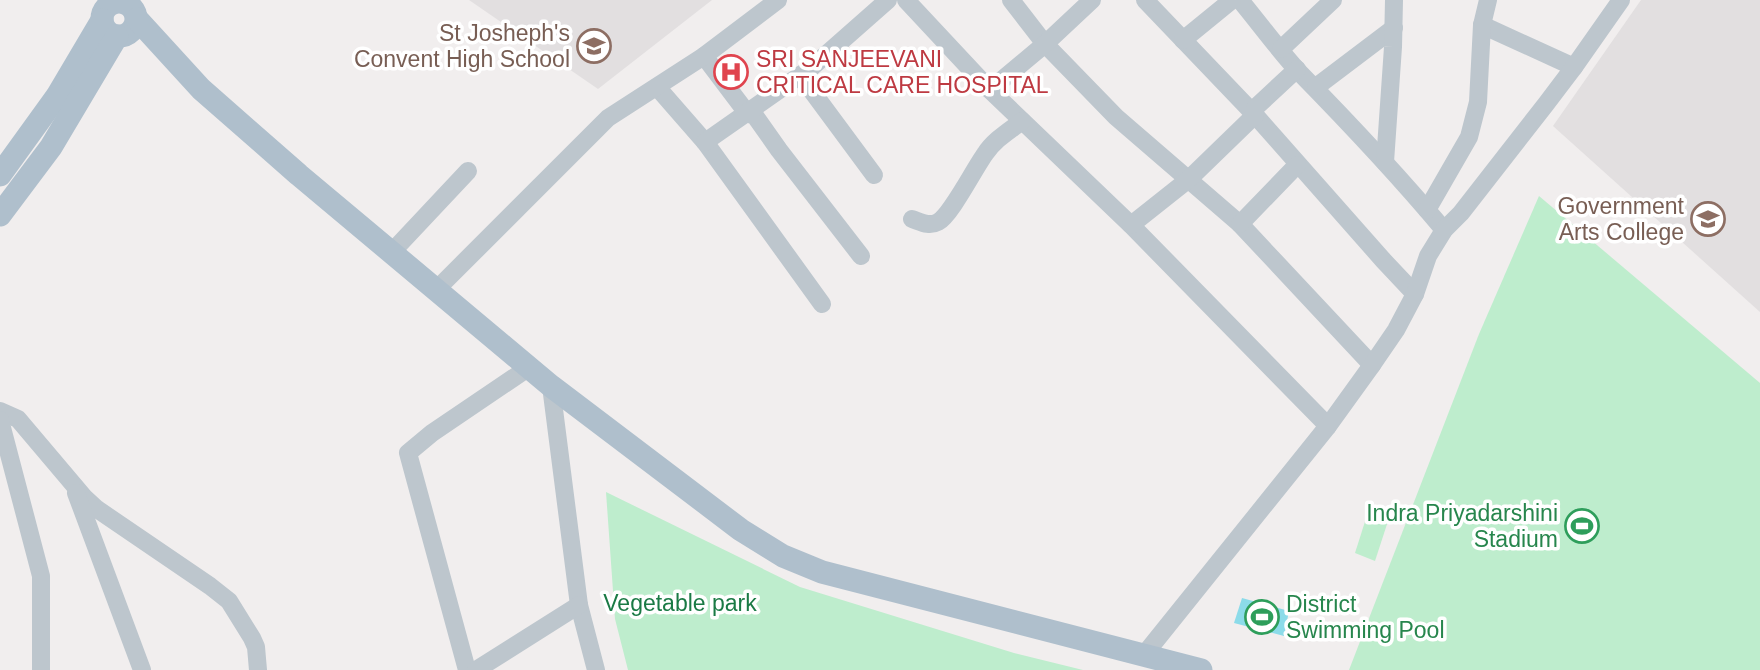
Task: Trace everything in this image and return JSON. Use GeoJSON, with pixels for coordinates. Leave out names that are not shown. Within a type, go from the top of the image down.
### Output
{"type":"FeatureCollection","features":[{"type":"Feature","properties":{"kind":"main road"},"geometry":{"type":"LineString","coordinates":[[117,12],[299,174],[528,368],[741,530],[783,556],[822,572],[1201,670]]}},
{"type":"Feature","properties":{"kind":"main road"},"geometry":{"type":"LineString","coordinates":[[0,175],[117,12]]}},
{"type":"Feature","properties":{"kind":"main road"},"geometry":{"type":"LineString","coordinates":[[0,215],[51,147],[117,12]]}},
{"type":"Feature","properties":{"kind":"street"},"geometry":{"type":"LineString","coordinates":[[705,142],[812,67],[888,0]]}},
{"type":"Feature","properties":{"kind":"street"},"geometry":{"type":"LineString","coordinates":[[906,0],[990,90],[1131,225],[1328,426]]}},
{"type":"Feature","properties":{"kind":"street"},"geometry":{"type":"LineString","coordinates":[[1011,0],[1045,44],[1116,117],[1240,224],[1372,365]]}},
{"type":"Feature","properties":{"kind":"street"},"geometry":{"type":"LineString","coordinates":[[990,90],[1092,0]]}},
{"type":"Feature","properties":{"kind":"street"},"geometry":{"type":"LineString","coordinates":[[1145,0],[1255,115],[1415,294]]}},
{"type":"Feature","properties":{"kind":"street"},"geometry":{"type":"LineString","coordinates":[[1183,40],[1232,0]]}},
{"type":"Feature","properties":{"kind":"street"},"geometry":{"type":"LineString","coordinates":[[1240,0],[1297,69],[1385,162],[1444,230]]}},
{"type":"Feature","properties":{"kind":"street"},"geometry":{"type":"LineString","coordinates":[[1281,49],[1333,0]]}},
{"type":"Feature","properties":{"kind":"street"},"geometry":{"type":"LineString","coordinates":[[1385,162],[1394,0]]}},
{"type":"Feature","properties":{"kind":"street"},"geometry":{"type":"LineString","coordinates":[[1427,210],[1469,137],[1478,102],[1482,24],[1488,0]]}},
{"type":"Feature","properties":{"kind":"street"},"geometry":{"type":"LineString","coordinates":[[1144,655],[1328,426],[1396,330],[1415,294],[1428,256],[1444,230],[1461,213],[1574,67],[1621,0]]}},
{"type":"Feature","properties":{"kind":"street"},"geometry":{"type":"LineString","coordinates":[[437,289],[608,118],[704,56],[773,1]]}},
{"type":"Feature","properties":{"kind":"street"},"geometry":{"type":"LineString","coordinates":[[1482,24],[1574,67]]}},
{"type":"Feature","properties":{"kind":"street"},"geometry":{"type":"LineString","coordinates":[[1316,87],[1394,28]]}},
{"type":"Feature","properties":{"kind":"street"},"geometry":{"type":"LineString","coordinates":[[704,56],[747,113],[755,116],[861,256]]}},
{"type":"Feature","properties":{"kind":"street"},"geometry":{"type":"LineString","coordinates":[[1131,225],[1189,179],[1255,115],[1255,108],[1297,69]]}},
{"type":"Feature","properties":{"kind":"street"},"geometry":{"type":"LineString","coordinates":[[800,75],[874,175]]}},
{"type":"Feature","properties":{"kind":"street"},"geometry":{"type":"LineString","coordinates":[[657,87],[705,142],[822,304]]}},
{"type":"Feature","properties":{"kind":"street"},"geometry":{"type":"LineString","coordinates":[[912,219],[928,225],[938,223],[948,214],[986,151],[1022,121]]}},
{"type":"Feature","properties":{"kind":"street"},"geometry":{"type":"LineString","coordinates":[[1240,224],[1297,165]]}},
{"type":"Feature","properties":{"kind":"street"},"geometry":{"type":"LineString","coordinates":[[392,252],[468,171]]}},
{"type":"Feature","properties":{"kind":"street"},"geometry":{"type":"LineString","coordinates":[[467,670],[408,453],[432,433],[528,368]]}},
{"type":"Feature","properties":{"kind":"street"},"geometry":{"type":"LineString","coordinates":[[551,386],[579,605],[596,670]]}},
{"type":"Feature","properties":{"kind":"street"},"geometry":{"type":"LineString","coordinates":[[0,411],[18,419],[97,509],[229,601],[256,647],[258,670]]}},
{"type":"Feature","properties":{"kind":"street"},"geometry":{"type":"LineString","coordinates":[[0,420],[41,576],[41,670]]}},
{"type":"Feature","properties":{"kind":"street"},"geometry":{"type":"LineString","coordinates":[[73,484],[142,670]]}},
{"type":"Feature","properties":{"kind":"street"},"geometry":{"type":"LineString","coordinates":[[476,670],[579,605]]}},
{"type":"Feature","properties":{"kind":"shaded area","name":"St Josheph's Convent High School"},"geometry":{"type":"Polygon","coordinates":[[[469,0],[712,0],[598,89],[469,0]]]}},
{"type":"Feature","properties":{"kind":"shaded area","name":"Government Arts College"},"geometry":{"type":"Polygon","coordinates":[[[1641,0],[1760,0],[1760,312],[1553,126],[1641,0]]]}},
{"type":"Feature","properties":{"kind":"green space","name":"Indra Priyadarshini Stadium"},"geometry":{"type":"Polygon","coordinates":[[[1539,196],[1760,383],[1760,670],[1349,670],[1479,334],[1539,196]]]}},
{"type":"Feature","properties":{"kind":"green space","name":"Vegetable park"},"geometry":{"type":"Polygon","coordinates":[[[606,492],[800,587],[1014,653],[1083,670],[628,670],[615,619],[606,492]]]}},
{"type":"Feature","properties":{"kind":"green space"},"geometry":{"type":"Polygon","coordinates":[[[1369,509],[1390,515],[1375,561],[1355,553],[1369,509]]]}},
{"type":"Feature","properties":{"kind":"water","name":"District Swimming Pool"},"geometry":{"type":"Polygon","coordinates":[[[1242,598],[1289,611],[1284,636],[1234,623],[1242,598]]]}},
{"type":"Feature","properties":{"kind":"place","name":"St Josheph's Convent High School"},"geometry":{"type":"Point","coordinates":[594,46]}},
{"type":"Feature","properties":{"kind":"place","name":"SRI SANJEEVANI CRITICAL CARE HOSPITAL"},"geometry":{"type":"Point","coordinates":[731,72]}},
{"type":"Feature","properties":{"kind":"place","name":"Government Arts College"},"geometry":{"type":"Point","coordinates":[1708,219]}},
{"type":"Feature","properties":{"kind":"place","name":"Indra Priyadarshini Stadium"},"geometry":{"type":"Point","coordinates":[1582,526]}},
{"type":"Feature","properties":{"kind":"place","name":"District Swimming Pool"},"geometry":{"type":"Point","coordinates":[1262,617]}}]}
